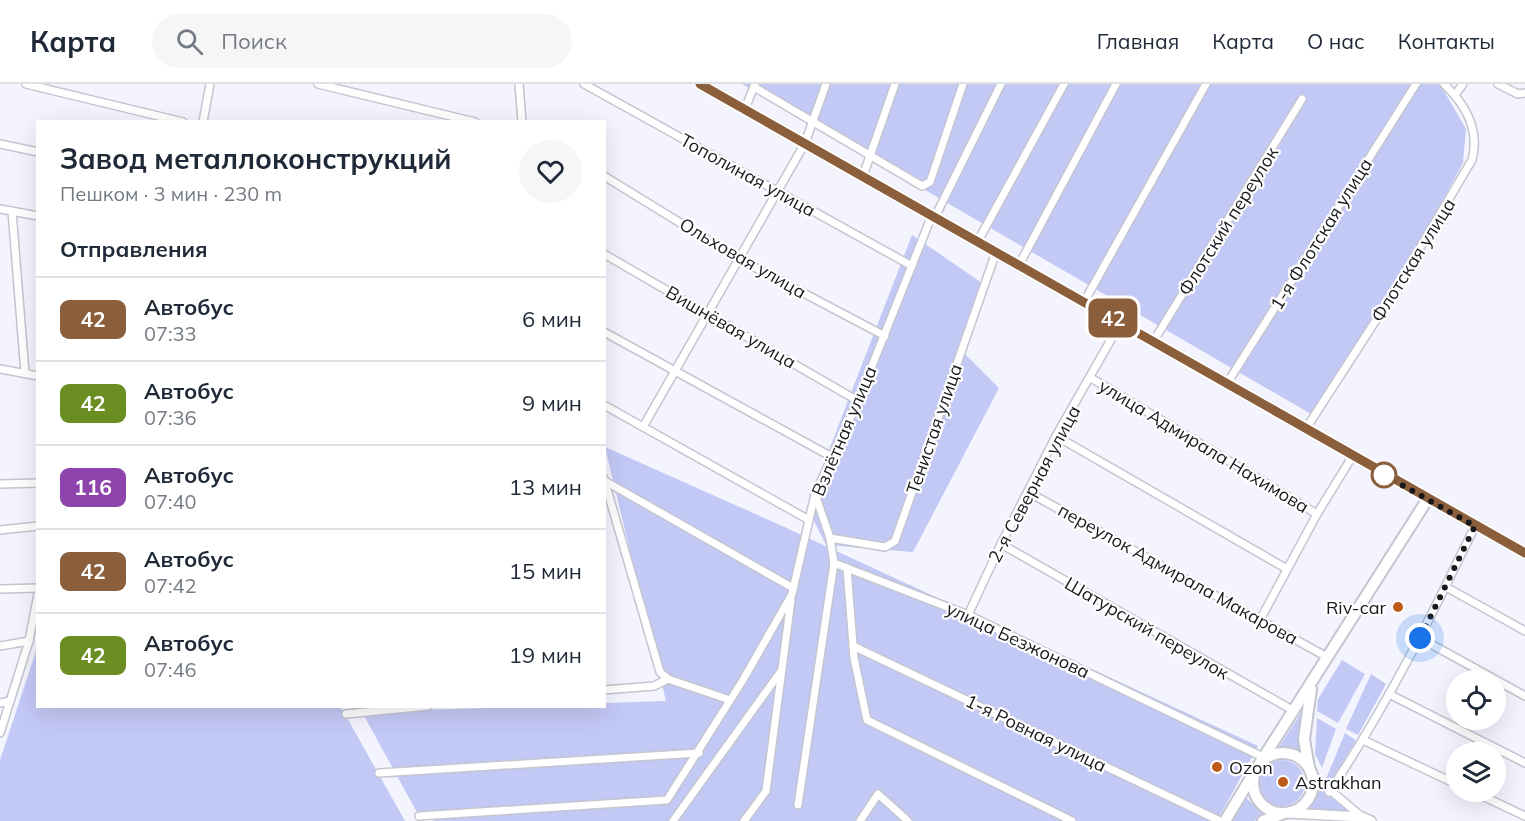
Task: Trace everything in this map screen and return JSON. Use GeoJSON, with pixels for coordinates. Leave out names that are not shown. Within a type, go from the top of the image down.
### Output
{"type":"FeatureCollection","features":[{"type":"Feature","properties":{"kind":"main road"},"geometry":{"type":"LineString","coordinates":[[700,84],[1121,322],[1427,500],[1525,553]]}},
{"type":"Feature","properties":{"kind":"main road"},"geometry":{"type":"LineString","coordinates":[[1225,821],[1427,500]]}},
{"type":"Feature","properties":{"kind":"main road"},"geometry":{"type":"LineString","coordinates":[[1263,821],[1305,803],[1311,793],[1310,772],[1305,750],[1305,725],[1313,680]]}},
{"type":"Feature","properties":{"kind":"main road"},"geometry":{"type":"LineString","coordinates":[[1262,760],[1280,753],[1292,755],[1302,760],[1310,772]]}},
{"type":"Feature","properties":{"kind":"main road"},"geometry":{"type":"LineString","coordinates":[[1254,774],[1252,785],[1263,806],[1273,812],[1286,813]]}},
{"type":"Feature","properties":{"kind":"street"},"geometry":{"type":"LineString","coordinates":[[26,84],[175,120]]}},
{"type":"Feature","properties":{"kind":"street"},"geometry":{"type":"LineString","coordinates":[[203,120],[210,84]]}},
{"type":"Feature","properties":{"kind":"street"},"geometry":{"type":"LineString","coordinates":[[318,84],[467,120]]}},
{"type":"Feature","properties":{"kind":"street"},"geometry":{"type":"LineString","coordinates":[[519,84],[522,120]]}},
{"type":"Feature","properties":{"kind":"street","name":"Тополиная улица"},"geometry":{"type":"LineString","coordinates":[[584,84],[912,266]]}},
{"type":"Feature","properties":{"kind":"street"},"geometry":{"type":"LineString","coordinates":[[644,427],[707,312],[805,143],[826,84]]}},
{"type":"Feature","properties":{"kind":"street"},"geometry":{"type":"LineString","coordinates":[[863,176],[896,84]]}},
{"type":"Feature","properties":{"kind":"street"},"geometry":{"type":"LineString","coordinates":[[745,110],[755,86],[918,185],[926,185],[930,182],[963,84]]}},
{"type":"Feature","properties":{"kind":"street","name":"Взлётная улица"},"geometry":{"type":"LineString","coordinates":[[419,816],[667,800],[699,753],[793,591],[815,494],[858,401],[934,216],[1001,84]]}},
{"type":"Feature","properties":{"kind":"street"},"geometry":{"type":"LineString","coordinates":[[978,241],[1064,84]]}},
{"type":"Feature","properties":{"kind":"street"},"geometry":{"type":"LineString","coordinates":[[1019,265],[1116,84]]}},
{"type":"Feature","properties":{"kind":"street"},"geometry":{"type":"LineString","coordinates":[[1084,302],[1206,84]]}},
{"type":"Feature","properties":{"kind":"street","name":"1-я Флотская улица"},"geometry":{"type":"LineString","coordinates":[[1226,385],[1416,84]]}},
{"type":"Feature","properties":{"kind":"street","name":"Флотская улица"},"geometry":{"type":"LineString","coordinates":[[1305,430],[1391,297],[1472,160],[1476,146],[1474,127],[1455,95],[1444,84]]}},
{"type":"Feature","properties":{"kind":"street"},"geometry":{"type":"LineString","coordinates":[[1455,95],[1463,84]]}},
{"type":"Feature","properties":{"kind":"street"},"geometry":{"type":"LineString","coordinates":[[1498,84],[1518,94],[1525,93]]}},
{"type":"Feature","properties":{"kind":"street","name":"Флотский переулок"},"geometry":{"type":"LineString","coordinates":[[1153,342],[1302,99]]}},
{"type":"Feature","properties":{"kind":"street"},"geometry":{"type":"LineString","coordinates":[[0,144],[36,152]]}},
{"type":"Feature","properties":{"kind":"street","name":"Ольховая улица"},"geometry":{"type":"LineString","coordinates":[[606,177],[739,259],[885,336]]}},
{"type":"Feature","properties":{"kind":"street"},"geometry":{"type":"LineString","coordinates":[[0,209],[36,216]]}},
{"type":"Feature","properties":{"kind":"street"},"geometry":{"type":"LineString","coordinates":[[12,211],[25,373]]}},
{"type":"Feature","properties":{"kind":"street","name":"Тенистая улица"},"geometry":{"type":"LineString","coordinates":[[830,538],[885,548],[895,542],[996,252]]}},
{"type":"Feature","properties":{"kind":"street","name":"Вишнёвая улица"},"geometry":{"type":"LineString","coordinates":[[606,255],[858,401]]}},
{"type":"Feature","properties":{"kind":"street","name":"2-я Северная улица"},"geometry":{"type":"LineString","coordinates":[[968,615],[1056,436],[1121,322]]}},
{"type":"Feature","properties":{"kind":"street"},"geometry":{"type":"LineString","coordinates":[[606,333],[832,457]]}},
{"type":"Feature","properties":{"kind":"street"},"geometry":{"type":"LineString","coordinates":[[0,369],[36,376]]}},
{"type":"Feature","properties":{"kind":"street","name":"улица Адмирала Нахимова"},"geometry":{"type":"LineString","coordinates":[[1091,378],[1317,514]]}},
{"type":"Feature","properties":{"kind":"street"},"geometry":{"type":"LineString","coordinates":[[606,406],[808,519]]}},
{"type":"Feature","properties":{"kind":"street"},"geometry":{"type":"LineString","coordinates":[[1056,436],[1287,568]]}},
{"type":"Feature","properties":{"kind":"street"},"geometry":{"type":"LineString","coordinates":[[1260,620],[1317,514],[1352,457]]}},
{"type":"Feature","properties":{"kind":"street"},"geometry":{"type":"LineString","coordinates":[[606,481],[793,591],[766,791],[744,821]]}},
{"type":"Feature","properties":{"kind":"street"},"geometry":{"type":"LineString","coordinates":[[0,484],[36,483]]}},
{"type":"Feature","properties":{"kind":"street"},"geometry":{"type":"LineString","coordinates":[[606,484],[658,668],[668,679],[730,700]]}},
{"type":"Feature","properties":{"kind":"street","name":"переулок Адмирала Макарова"},"geometry":{"type":"LineString","coordinates":[[1028,492],[1327,657]]}},
{"type":"Feature","properties":{"kind":"street"},"geometry":{"type":"LineString","coordinates":[[798,805],[834,563],[830,538],[815,494]]}},
{"type":"Feature","properties":{"kind":"street"},"geometry":{"type":"LineString","coordinates":[[0,530],[36,526]]}},
{"type":"Feature","properties":{"kind":"street"},"geometry":{"type":"LineString","coordinates":[[1329,792],[1364,740],[1420,638],[1475,526]]}},
{"type":"Feature","properties":{"kind":"street","name":"Шатурский переулок"},"geometry":{"type":"LineString","coordinates":[[1001,544],[1294,711]]}},
{"type":"Feature","properties":{"kind":"street","name":"улица Безжонова"},"geometry":{"type":"LineString","coordinates":[[834,563],[968,615],[1262,760]]}},
{"type":"Feature","properties":{"kind":"street"},"geometry":{"type":"LineString","coordinates":[[847,568],[853,646],[867,720],[1072,821]]}},
{"type":"Feature","properties":{"kind":"street"},"geometry":{"type":"LineString","coordinates":[[1446,587],[1525,631]]}},
{"type":"Feature","properties":{"kind":"street"},"geometry":{"type":"LineString","coordinates":[[0,589],[36,588]]}},
{"type":"Feature","properties":{"kind":"street"},"geometry":{"type":"LineString","coordinates":[[0,733],[29,641],[36,604]]}},
{"type":"Feature","properties":{"kind":"street"},"geometry":{"type":"LineString","coordinates":[[1420,638],[1525,696]]}},
{"type":"Feature","properties":{"kind":"street"},"geometry":{"type":"LineString","coordinates":[[0,646],[29,641]]}},
{"type":"Feature","properties":{"kind":"street","name":"1-я Ровная улица"},"geometry":{"type":"LineString","coordinates":[[853,646],[1220,821]]}},
{"type":"Feature","properties":{"kind":"street"},"geometry":{"type":"LineString","coordinates":[[673,821],[782,669]]}},
{"type":"Feature","properties":{"kind":"street"},"geometry":{"type":"LineString","coordinates":[[606,690],[654,686],[668,679]]}},
{"type":"Feature","properties":{"kind":"street"},"geometry":{"type":"LineString","coordinates":[[1389,694],[1525,763]]}},
{"type":"Feature","properties":{"kind":"street"},"geometry":{"type":"LineString","coordinates":[[0,703],[10,701]]}},
{"type":"Feature","properties":{"kind":"street"},"geometry":{"type":"LineString","coordinates":[[346,714],[408,708]]}},
{"type":"Feature","properties":{"kind":"street"},"geometry":{"type":"LineString","coordinates":[[1364,740],[1446,779]]}},
{"type":"Feature","properties":{"kind":"street"},"geometry":{"type":"LineString","coordinates":[[379,773],[699,753]]}},
{"type":"Feature","properties":{"kind":"street"},"geometry":{"type":"LineString","coordinates":[[1310,772],[1329,792],[1366,819]]}},
{"type":"Feature","properties":{"kind":"street"},"geometry":{"type":"LineString","coordinates":[[860,821],[878,794],[909,821]]}},
{"type":"Feature","properties":{"kind":"street"},"geometry":{"type":"LineString","coordinates":[[1495,802],[1525,816]]}},
{"type":"Feature","properties":{"kind":"street"},"geometry":{"type":"LineString","coordinates":[[1286,813],[1313,817],[1366,819]]}},
{"type":"Feature","properties":{"kind":"shaded area"},"geometry":{"type":"Polygon","coordinates":[[[742,84],[1440,84],[1466,129],[1463,163],[1393,291],[1311,414],[742,84]]]}},
{"type":"Feature","properties":{"kind":"shaded area"},"geometry":{"type":"Polygon","coordinates":[[[912,235],[982,283],[958,347],[999,388],[913,552],[826,545],[807,507],[912,235]]]}},
{"type":"Feature","properties":{"kind":"shaded area"},"geometry":{"type":"Polygon","coordinates":[[[606,447],[780,525],[1258,746],[1217,821],[435,821],[419,816],[362,712],[485,708],[606,708],[606,703],[666,701],[606,447]]]}},
{"type":"Feature","properties":{"kind":"shaded area"},"geometry":{"type":"Polygon","coordinates":[[[36,651],[36,708],[342,708],[405,821],[0,821],[0,760],[36,651]]]}},
{"type":"Feature","properties":{"kind":"shaded area"},"geometry":{"type":"Polygon","coordinates":[[[1342,660],[1365,674],[1338,723],[1317,711],[1318,699],[1342,660]]]}},
{"type":"Feature","properties":{"kind":"shaded area"},"geometry":{"type":"Polygon","coordinates":[[[1371,674],[1386,684],[1358,735],[1346,729],[1371,674]]]}},
{"type":"Feature","properties":{"kind":"shaded area"},"geometry":{"type":"Polygon","coordinates":[[[1304,708],[1301,752],[1279,747],[1304,708]]]}},
{"type":"Feature","properties":{"kind":"shaded area"},"geometry":{"type":"Polygon","coordinates":[[[1317,718],[1336,729],[1322,768],[1315,754],[1317,718]]]}},
{"type":"Feature","properties":{"kind":"shaded area"},"geometry":{"type":"Polygon","coordinates":[[[1345,733],[1356,740],[1331,784],[1326,779],[1345,733]]]}},
{"type":"Feature","properties":{"kind":"shaded area"},"geometry":{"type":"Polygon","coordinates":[[[1282,760],[1298,767],[1305,783],[1298,799],[1282,806],[1266,799],[1259,783],[1266,767],[1282,760]]]}},
{"type":"Feature","properties":{"kind":"shaded area"},"geometry":{"type":"Polygon","coordinates":[[[1318,787],[1347,810],[1346,812],[1309,809],[1318,787]]]}},
{"type":"Feature","properties":{"kind":"shaded area"},"geometry":{"type":"Polygon","coordinates":[[[1246,798],[1266,815],[1254,821],[1232,821],[1246,798]]]}},
{"type":"Feature","properties":{"kind":"bus line","name":"42"},"geometry":{"type":"LineString","coordinates":[[700,84],[1121,322],[1226,385],[1454,515],[1525,553]]}},
{"type":"Feature","properties":{"kind":"place","name":"Riv-car"},"geometry":{"type":"Point","coordinates":[1398,607]}},
{"type":"Feature","properties":{"kind":"place","name":"Ozon"},"geometry":{"type":"Point","coordinates":[1217,767]}},
{"type":"Feature","properties":{"kind":"place","name":"Astrakhan"},"geometry":{"type":"Point","coordinates":[1283,782]}},
{"type":"Feature","properties":{"kind":"route"},"geometry":{"type":"LineString","coordinates":[[1384,475],[1475,526],[1420,638]]}}]}
